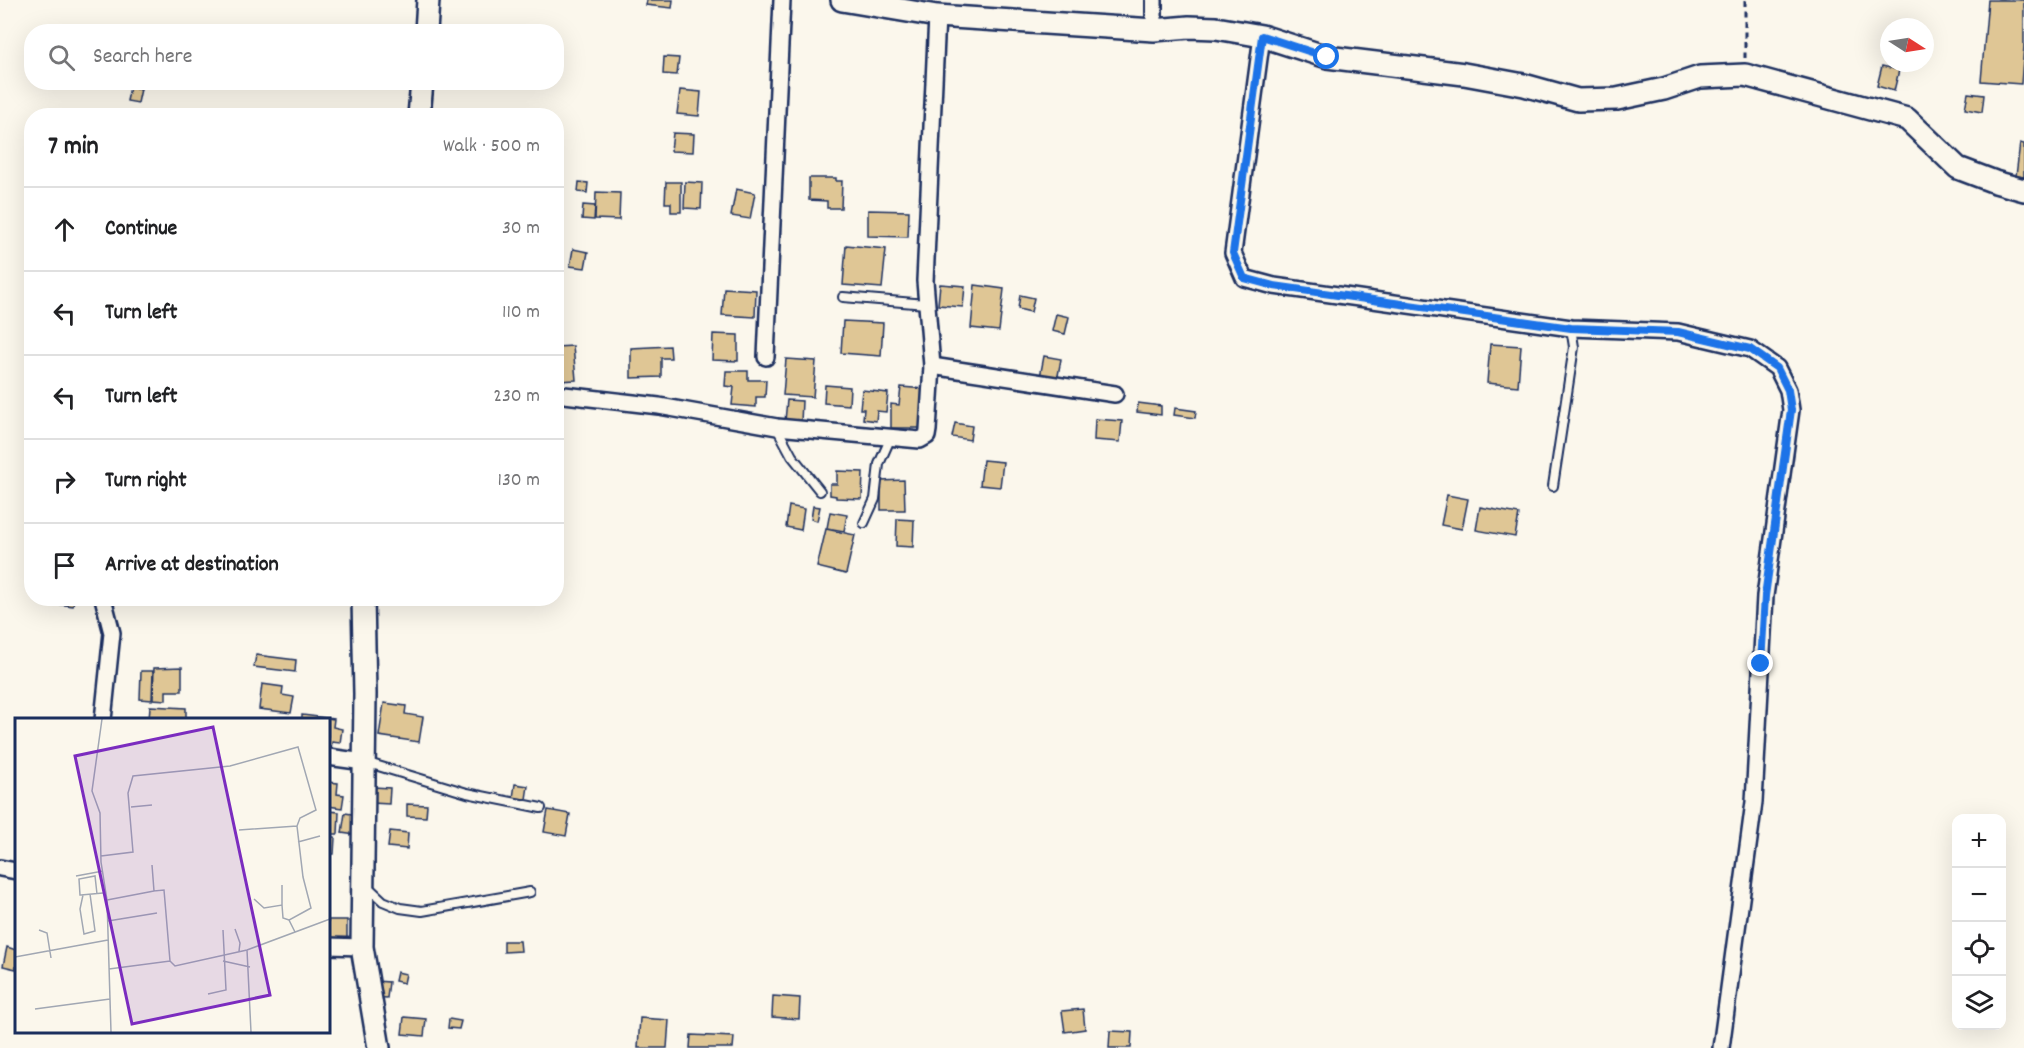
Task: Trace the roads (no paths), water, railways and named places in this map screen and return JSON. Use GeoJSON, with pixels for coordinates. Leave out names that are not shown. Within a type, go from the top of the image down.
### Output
{"type":"FeatureCollection","features":[{"type":"Feature","properties":{"kind":"street"},"geometry":{"type":"LineString","coordinates":[[426,24],[428,0]]}},
{"type":"Feature","properties":{"kind":"street"},"geometry":{"type":"LineString","coordinates":[[766,357],[782,0]]}},
{"type":"Feature","properties":{"kind":"street"},"geometry":{"type":"LineString","coordinates":[[842,0],[938,16],[989,16],[1154,30],[1189,27],[1216,28],[1262,36],[1327,57],[1464,74],[1578,100],[1617,99],[1664,89],[1700,77],[1745,75],[1906,119],[1959,168],[1995,182],[2024,189]]}},
{"type":"Feature","properties":{"kind":"street"},"geometry":{"type":"LineString","coordinates":[[1154,0],[1154,30]]}},
{"type":"Feature","properties":{"kind":"street"},"geometry":{"type":"LineString","coordinates":[[564,395],[659,406],[777,427],[920,440],[927,436],[932,366],[925,281],[938,16]]}},
{"type":"Feature","properties":{"kind":"street"},"geometry":{"type":"LineString","coordinates":[[1262,36],[1233,253],[1244,278],[1274,286],[1571,328],[1678,332],[1750,349],[1777,368],[1788,390],[1791,410],[1765,596],[1754,802],[1721,1048]]}},
{"type":"Feature","properties":{"kind":"street"},"geometry":{"type":"LineString","coordinates":[[420,108],[421,90]]}},
{"type":"Feature","properties":{"kind":"street"},"geometry":{"type":"LineString","coordinates":[[932,366],[1115,394]]}},
{"type":"Feature","properties":{"kind":"street"},"geometry":{"type":"LineString","coordinates":[[103,718],[112,633],[105,606]]}},
{"type":"Feature","properties":{"kind":"street"},"geometry":{"type":"LineString","coordinates":[[363,606],[365,694],[362,947],[379,1048]]}},
{"type":"Feature","properties":{"kind":"street"},"geometry":{"type":"LineString","coordinates":[[330,758],[364,762]]}},
{"type":"Feature","properties":{"kind":"street"},"geometry":{"type":"LineString","coordinates":[[0,868],[15,871]]}},
{"type":"Feature","properties":{"kind":"street"},"geometry":{"type":"LineString","coordinates":[[330,946],[362,947]]}},
{"type":"Feature","properties":{"kind":"lane"},"geometry":{"type":"LineString","coordinates":[[843,297],[926,304]]}},
{"type":"Feature","properties":{"kind":"lane"},"geometry":{"type":"LineString","coordinates":[[1553,486],[1574,347],[1571,328]]}},
{"type":"Feature","properties":{"kind":"lane"},"geometry":{"type":"LineString","coordinates":[[777,427],[792,456],[820,491]]}},
{"type":"Feature","properties":{"kind":"lane"},"geometry":{"type":"LineString","coordinates":[[864,523],[875,499],[879,464],[891,437]]}},
{"type":"Feature","properties":{"kind":"lane"},"geometry":{"type":"LineString","coordinates":[[364,762],[467,793],[541,808]]}},
{"type":"Feature","properties":{"kind":"lane"},"geometry":{"type":"LineString","coordinates":[[362,881],[383,901],[400,908],[422,911],[530,892]]}}]}
